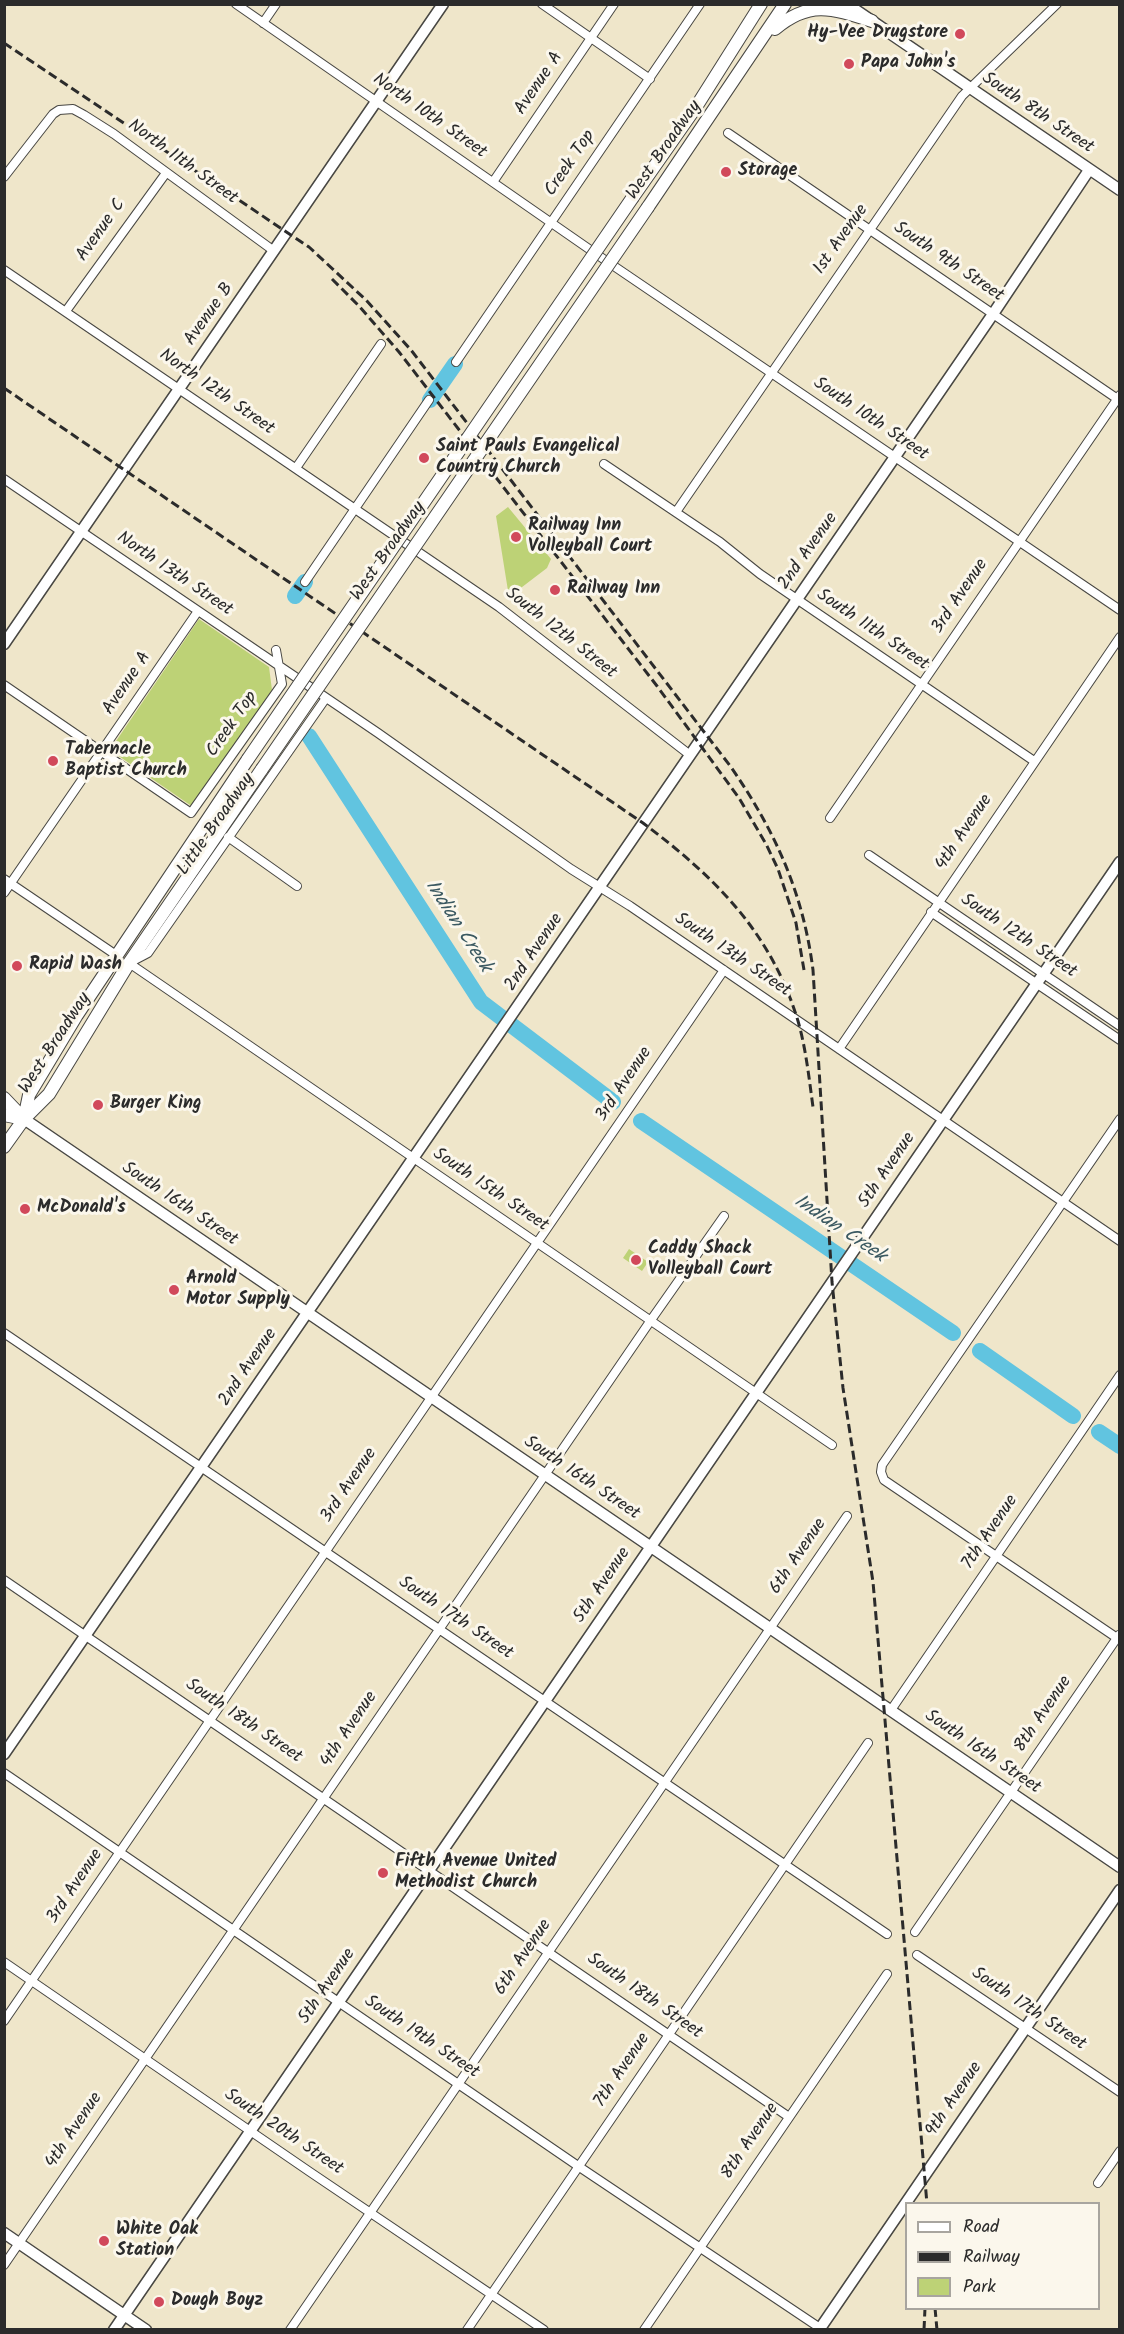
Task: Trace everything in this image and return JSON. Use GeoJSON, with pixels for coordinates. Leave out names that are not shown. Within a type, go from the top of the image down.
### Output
{"type":"FeatureCollection","features":[{"type":"Feature","properties":{"kind":"main road","name":"West Broadway"},"geometry":{"type":"LineString","coordinates":[[24,1119],[29,1095],[116,955],[707,90],[761,4]]}},
{"type":"Feature","properties":{"kind":"main road","name":"West Broadway"},"geometry":{"type":"LineString","coordinates":[[4,1147],[24,1119],[41,1104],[53,1088],[129,963],[762,42],[785,4]]}},
{"type":"Feature","properties":{"kind":"main road"},"geometry":{"type":"LineString","coordinates":[[762,42],[786,19],[806,8],[823,7],[872,21]]}},
{"type":"Feature","properties":{"kind":"main road"},"geometry":{"type":"LineString","coordinates":[[4,1098],[24,1119]]}},
{"type":"Feature","properties":{"kind":"main road"},"geometry":{"type":"LineString","coordinates":[[4,1115],[24,1119]]}},
{"type":"Feature","properties":{"kind":"street","name":"North 10th Street"},"geometry":{"type":"LineString","coordinates":[[236,4],[602,258]]}},
{"type":"Feature","properties":{"kind":"street"},"geometry":{"type":"LineString","coordinates":[[263,23],[276,4]]}},
{"type":"Feature","properties":{"kind":"street","name":"Avenue B"},"geometry":{"type":"LineString","coordinates":[[4,644],[443,4]]}},
{"type":"Feature","properties":{"kind":"street"},"geometry":{"type":"LineString","coordinates":[[542,4],[650,79]]}},
{"type":"Feature","properties":{"kind":"street","name":"Avenue A"},"geometry":{"type":"LineString","coordinates":[[493,182],[614,4]]}},
{"type":"Feature","properties":{"kind":"street","name":"Creek Top"},"geometry":{"type":"LineString","coordinates":[[456,362],[700,4]]}},
{"type":"Feature","properties":{"kind":"street","name":"South 8th Street"},"geometry":{"type":"LineString","coordinates":[[847,4],[1119,190]]}},
{"type":"Feature","properties":{"kind":"street","name":"1st Avenue"},"geometry":{"type":"LineString","coordinates":[[676,512],[869,230],[969,89],[1057,4]]}},
{"type":"Feature","properties":{"kind":"street","name":"North 11th Street"},"geometry":{"type":"LineString","coordinates":[[4,177],[53,114],[73,109],[166,172],[274,251]]}},
{"type":"Feature","properties":{"kind":"street","name":"South 9th Street"},"geometry":{"type":"LineString","coordinates":[[728,134],[1119,398]]}},
{"type":"Feature","properties":{"kind":"street","name":"2nd Avenue"},"geometry":{"type":"LineString","coordinates":[[4,1754],[514,1014],[1089,170]]}},
{"type":"Feature","properties":{"kind":"street","name":"Avenue C"},"geometry":{"type":"LineString","coordinates":[[66,310],[166,172]]}},
{"type":"Feature","properties":{"kind":"street","name":"South 10th Street"},"geometry":{"type":"LineString","coordinates":[[602,258],[1119,609]]}},
{"type":"Feature","properties":{"kind":"street","name":"North 12th Street"},"geometry":{"type":"LineString","coordinates":[[4,270],[408,544]]}},
{"type":"Feature","properties":{"kind":"street"},"geometry":{"type":"LineString","coordinates":[[296,468],[381,344]]}},
{"type":"Feature","properties":{"kind":"street","name":"3rd Avenue"},"geometry":{"type":"LineString","coordinates":[[830,818],[1119,398]]}},
{"type":"Feature","properties":{"kind":"street"},"geometry":{"type":"LineString","coordinates":[[305,582],[429,400]]}},
{"type":"Feature","properties":{"kind":"street","name":"South 11th Street"},"geometry":{"type":"LineString","coordinates":[[604,464],[676,512],[797,600],[1034,761]]}},
{"type":"Feature","properties":{"kind":"street","name":"North 13th Street"},"geometry":{"type":"LineString","coordinates":[[4,479],[326,698]]}},
{"type":"Feature","properties":{"kind":"street","name":"South 12th Street"},"geometry":{"type":"LineString","coordinates":[[408,544],[499,607],[690,754]]}},
{"type":"Feature","properties":{"kind":"street","name":"Avenue A"},"geometry":{"type":"LineString","coordinates":[[4,893],[8,881],[102,751],[198,611]]}},
{"type":"Feature","properties":{"kind":"street","name":"4th Avenue"},"geometry":{"type":"LineString","coordinates":[[838,1049],[1119,637]]}},
{"type":"Feature","properties":{"kind":"street","name":"Creek Top"},"geometry":{"type":"LineString","coordinates":[[102,751],[191,813],[282,684],[276,650]]}},
{"type":"Feature","properties":{"kind":"street"},"geometry":{"type":"LineString","coordinates":[[4,685],[102,751]]}},
{"type":"Feature","properties":{"kind":"street","name":"Little Broadway"},"geometry":{"type":"LineString","coordinates":[[129,963],[148,953],[326,698]]}},
{"type":"Feature","properties":{"kind":"street","name":"South 13th Street"},"geometry":{"type":"LineString","coordinates":[[326,698],[1119,1241]]}},
{"type":"Feature","properties":{"kind":"street"},"geometry":{"type":"LineString","coordinates":[[228,837],[297,886]]}},
{"type":"Feature","properties":{"kind":"street","name":"South 12th Street"},"geometry":{"type":"LineString","coordinates":[[869,855],[1119,1026]]}},
{"type":"Feature","properties":{"kind":"street","name":"5th Avenue"},"geometry":{"type":"LineString","coordinates":[[114,2330],[1119,862]]}},
{"type":"Feature","properties":{"kind":"street"},"geometry":{"type":"LineString","coordinates":[[8,881],[116,955]]}},
{"type":"Feature","properties":{"kind":"street","name":"South 12th Street"},"geometry":{"type":"LineString","coordinates":[[931,912],[1119,1040]]}},
{"type":"Feature","properties":{"kind":"street","name":"South 15th Street"},"geometry":{"type":"LineString","coordinates":[[129,963],[832,1445]]}},
{"type":"Feature","properties":{"kind":"street","name":"3rd Avenue"},"geometry":{"type":"LineString","coordinates":[[4,2021],[724,970]]}},
{"type":"Feature","properties":{"kind":"street","name":"South 16th Street"},"geometry":{"type":"LineString","coordinates":[[24,1119],[1119,1867]]}},
{"type":"Feature","properties":{"kind":"street"},"geometry":{"type":"LineString","coordinates":[[1119,1119],[882,1465],[881,1472],[884,1480],[1119,1638]]}},
{"type":"Feature","properties":{"kind":"street","name":"4th Avenue"},"geometry":{"type":"LineString","coordinates":[[4,2265],[724,1216]]}},
{"type":"Feature","properties":{"kind":"street","name":"South 17th Street"},"geometry":{"type":"LineString","coordinates":[[4,1333],[886,1934]]}},
{"type":"Feature","properties":{"kind":"street","name":"7th Avenue"},"geometry":{"type":"LineString","coordinates":[[891,1710],[1119,1375]]}},
{"type":"Feature","properties":{"kind":"street","name":"6th Avenue"},"geometry":{"type":"LineString","coordinates":[[290,2330],[847,1516]]}},
{"type":"Feature","properties":{"kind":"street","name":"South 18th Street"},"geometry":{"type":"LineString","coordinates":[[4,1580],[789,2117]]}},
{"type":"Feature","properties":{"kind":"street","name":"8th Avenue"},"geometry":{"type":"LineString","coordinates":[[915,1932],[1119,1638]]}},
{"type":"Feature","properties":{"kind":"street","name":"7th Avenue"},"geometry":{"type":"LineString","coordinates":[[467,2330],[868,1743]]}},
{"type":"Feature","properties":{"kind":"street","name":"South 19th Street"},"geometry":{"type":"LineString","coordinates":[[4,1773],[819,2329]]}},
{"type":"Feature","properties":{"kind":"street","name":"9th Avenue"},"geometry":{"type":"LineString","coordinates":[[906,2202],[1119,1890]]}},
{"type":"Feature","properties":{"kind":"street","name":"South 17th Street"},"geometry":{"type":"LineString","coordinates":[[917,1955],[1119,2092]]}},
{"type":"Feature","properties":{"kind":"street","name":"South 20th Street"},"geometry":{"type":"LineString","coordinates":[[4,1962],[544,2330]]}},
{"type":"Feature","properties":{"kind":"street","name":"8th Avenue"},"geometry":{"type":"LineString","coordinates":[[644,2330],[886,1974]]}},
{"type":"Feature","properties":{"kind":"street"},"geometry":{"type":"LineString","coordinates":[[1098,2183],[1119,2151]]}},
{"type":"Feature","properties":{"kind":"street","name":"9th Avenue"},"geometry":{"type":"LineString","coordinates":[[819,2329],[905,2203]]}},
{"type":"Feature","properties":{"kind":"street"},"geometry":{"type":"LineString","coordinates":[[4,2233],[146,2330]]}},
{"type":"Feature","properties":{"kind":"green space","name":"Railway Inn Volleyball Court"},"geometry":{"type":"Polygon","coordinates":[[[508,507],[551,559],[547,568],[509,597],[496,516],[508,507]]]}},
{"type":"Feature","properties":{"kind":"green space"},"geometry":{"type":"Polygon","coordinates":[[[199,619],[269,667],[272,690],[193,807],[110,750],[199,619]]]}},
{"type":"Feature","properties":{"kind":"green space","name":"Caddy Shack Volleyball Court"},"geometry":{"type":"Polygon","coordinates":[[[629,1249],[648,1262],[642,1271],[623,1258],[629,1249]]]}},
{"type":"Feature","properties":{"kind":"waterway","name":"Indian Creek"},"geometry":{"type":"LineString","coordinates":[[430,400],[455,364]]}},
{"type":"Feature","properties":{"kind":"waterway","name":"Indian Creek"},"geometry":{"type":"LineString","coordinates":[[295,596],[305,582]]}},
{"type":"Feature","properties":{"kind":"waterway","name":"Indian Creek"},"geometry":{"type":"LineString","coordinates":[[309,736],[481,1002],[613,1102]]}},
{"type":"Feature","properties":{"kind":"waterway","name":"Indian Creek"},"geometry":{"type":"LineString","coordinates":[[641,1121],[953,1333]]}},
{"type":"Feature","properties":{"kind":"waterway","name":"Indian Creek"},"geometry":{"type":"LineString","coordinates":[[980,1351],[1073,1416]]}},
{"type":"Feature","properties":{"kind":"waterway","name":"Indian Creek"},"geometry":{"type":"LineString","coordinates":[[1099,1432],[1120,1446]]}},
{"type":"Feature","properties":{"kind":"railway"},"geometry":{"type":"LineString","coordinates":[[4,43],[309,247],[366,300],[411,350],[731,767],[761,815],[785,863],[802,914],[813,970],[832,1282],[843,1388],[873,1582],[927,2202]]}},
{"type":"Feature","properties":{"kind":"railway"},"geometry":{"type":"LineString","coordinates":[[332,279],[399,352],[657,686],[739,798],[778,869],[796,923],[804,970]]}},
{"type":"Feature","properties":{"kind":"railway"},"geometry":{"type":"LineString","coordinates":[[4,388],[643,823],[694,864],[737,909],[773,960],[787,989],[798,1021],[813,1107]]}},
{"type":"Feature","properties":{"kind":"railway"},"geometry":{"type":"LineString","coordinates":[[924,2330],[925,2310]]}},
{"type":"Feature","properties":{"kind":"railway"},"geometry":{"type":"LineString","coordinates":[[935,2310],[937,2330]]}},
{"type":"Feature","properties":{"kind":"place","name":"Hy-Vee Drugstore"},"geometry":{"type":"Point","coordinates":[960,34]}},
{"type":"Feature","properties":{"kind":"place","name":"Papa John's"},"geometry":{"type":"Point","coordinates":[849,64]}},
{"type":"Feature","properties":{"kind":"place","name":"Storage"},"geometry":{"type":"Point","coordinates":[726,172]}},
{"type":"Feature","properties":{"kind":"place","name":"Saint Pauls Evangelical Country Church"},"geometry":{"type":"Point","coordinates":[424,458]}},
{"type":"Feature","properties":{"kind":"place","name":"Railway Inn Volleyball Court"},"geometry":{"type":"Point","coordinates":[516,537]}},
{"type":"Feature","properties":{"kind":"place","name":"Railway Inn"},"geometry":{"type":"Point","coordinates":[555,590]}},
{"type":"Feature","properties":{"kind":"place","name":"Tabernacle Baptist Church"},"geometry":{"type":"Point","coordinates":[53,761]}},
{"type":"Feature","properties":{"kind":"place","name":"Rapid Wash"},"geometry":{"type":"Point","coordinates":[17,966]}},
{"type":"Feature","properties":{"kind":"place","name":"Burger King"},"geometry":{"type":"Point","coordinates":[98,1105]}},
{"type":"Feature","properties":{"kind":"place","name":"McDonald's"},"geometry":{"type":"Point","coordinates":[25,1209]}},
{"type":"Feature","properties":{"kind":"place","name":"Caddy Shack Volleyball Court"},"geometry":{"type":"Point","coordinates":[636,1260]}},
{"type":"Feature","properties":{"kind":"place","name":"Arnold Motor Supply"},"geometry":{"type":"Point","coordinates":[174,1290]}},
{"type":"Feature","properties":{"kind":"place","name":"Fifth Avenue United Methodist Church"},"geometry":{"type":"Point","coordinates":[383,1873]}},
{"type":"Feature","properties":{"kind":"place","name":"White Oak Station"},"geometry":{"type":"Point","coordinates":[104,2241]}},
{"type":"Feature","properties":{"kind":"place","name":"Dough Boyz"},"geometry":{"type":"Point","coordinates":[159,2302]}}]}
